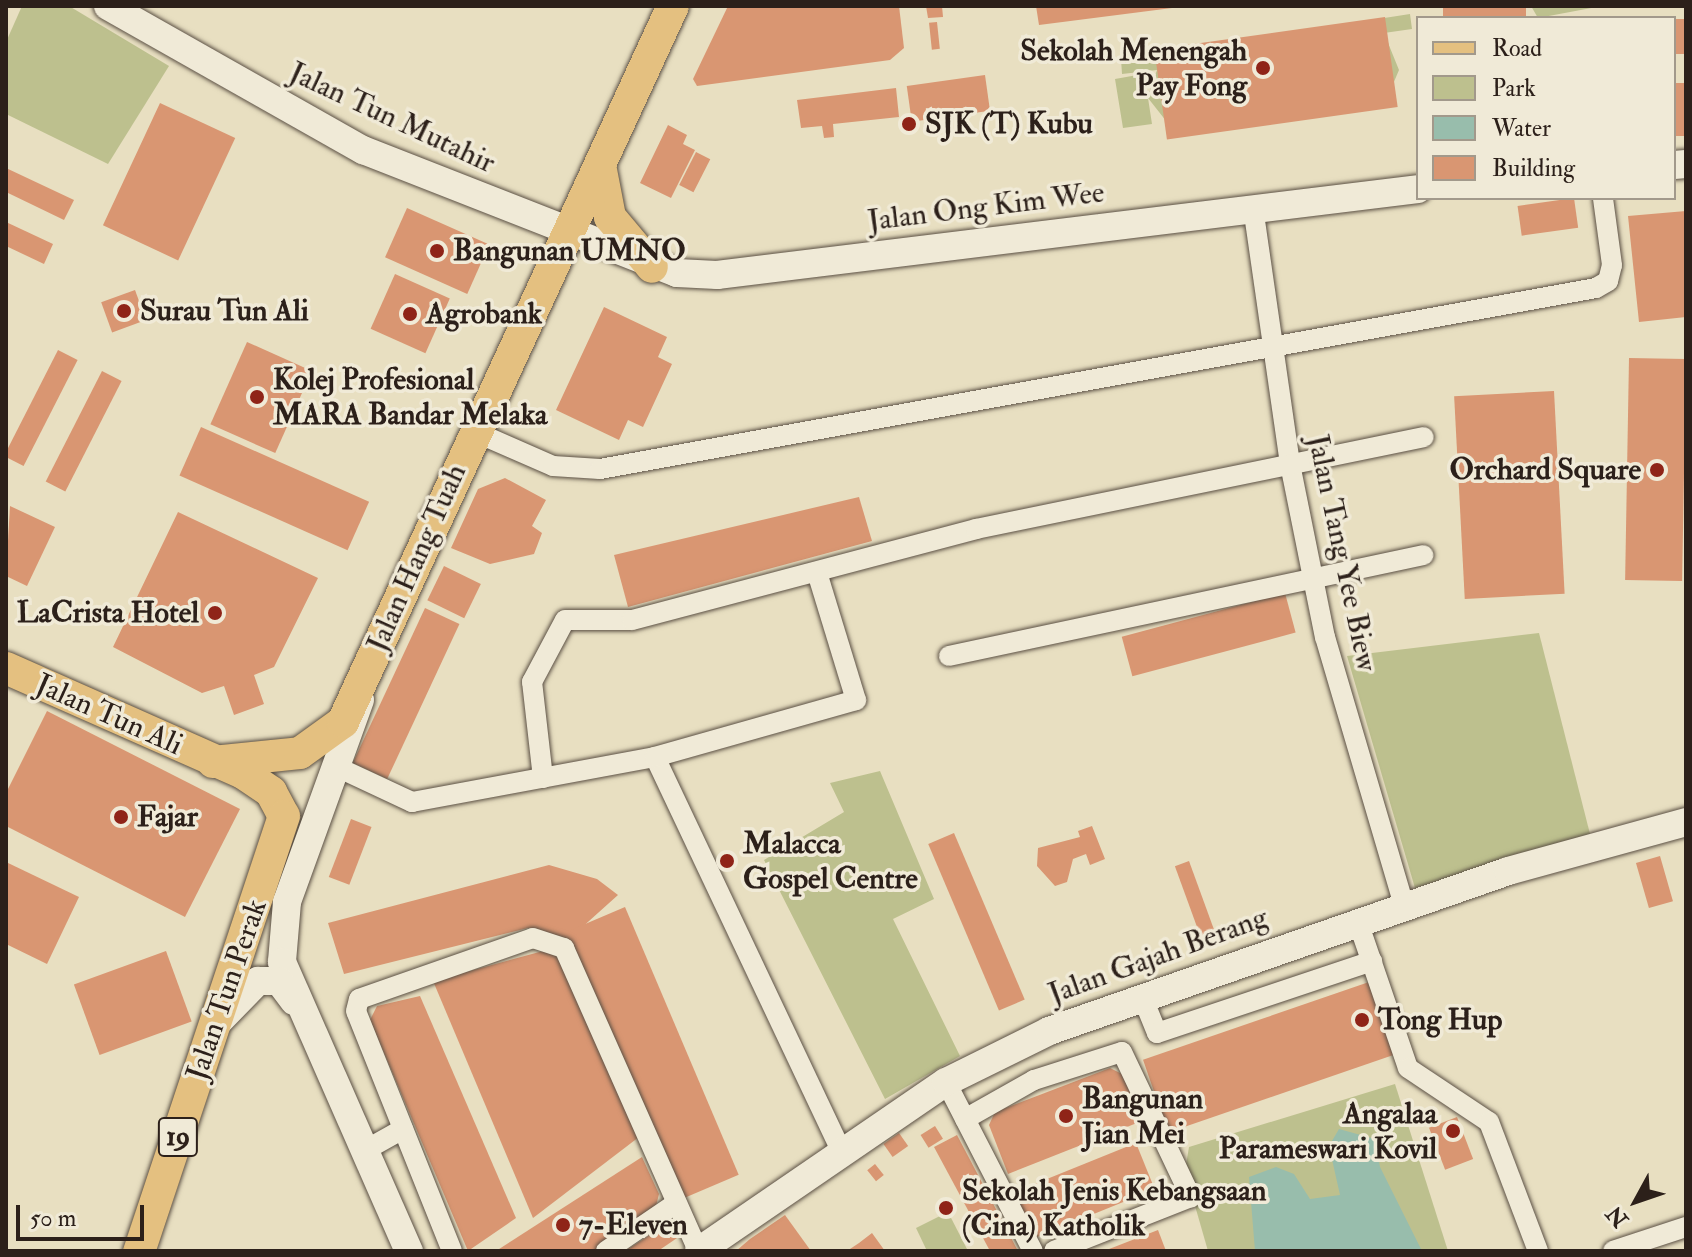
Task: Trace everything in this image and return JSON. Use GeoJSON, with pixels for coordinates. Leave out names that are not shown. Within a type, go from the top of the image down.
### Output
{"type":"FeatureCollection","features":[{"type":"Feature","properties":{"kind":"main road","name":"Jalan Hang Tuah"},"geometry":{"type":"LineString","coordinates":[[213,762],[300,753],[343,722],[473,431],[569,234],[673,6]]}},
{"type":"Feature","properties":{"kind":"main road"},"geometry":{"type":"LineString","coordinates":[[600,165],[610,217],[652,267]]}},
{"type":"Feature","properties":{"kind":"main road","name":"Jalan Tun Ali"},"geometry":{"type":"LineString","coordinates":[[6,668],[213,762]]}},
{"type":"Feature","properties":{"kind":"main road","name":"Jalan Tun Perak"},"geometry":{"type":"LineString","coordinates":[[139,1251],[284,816],[271,792],[213,762]]}},
{"type":"Feature","properties":{"kind":"street","name":"Jalan Tun Mutahir"},"geometry":{"type":"LineString","coordinates":[[108,6],[328,133],[569,234]]}},
{"type":"Feature","properties":{"kind":"street","name":"Jalan Ong Kim Wee"},"geometry":{"type":"LineString","coordinates":[[569,234],[652,267],[717,275],[1416,189]]}},
{"type":"Feature","properties":{"kind":"street"},"geometry":{"type":"LineString","coordinates":[[473,431],[553,466],[600,469],[1273,343],[1596,288],[1608,281],[1612,265],[1603,200]]}},
{"type":"Feature","properties":{"kind":"street","name":"Jalan Tang Yee Biew"},"geometry":{"type":"LineString","coordinates":[[1253,207],[1290,464],[1312,577],[1404,905]]}},
{"type":"Feature","properties":{"kind":"street"},"geometry":{"type":"LineString","coordinates":[[543,778],[532,682],[565,620],[632,620],[818,576],[976,529],[1424,437]]}},
{"type":"Feature","properties":{"kind":"street"},"geometry":{"type":"LineString","coordinates":[[949,656],[1423,555]]}},
{"type":"Feature","properties":{"kind":"street"},"geometry":{"type":"LineString","coordinates":[[337,767],[412,802],[655,757],[856,700],[818,576]]}},
{"type":"Feature","properties":{"kind":"street"},"geometry":{"type":"LineString","coordinates":[[363,683],[285,914],[282,962],[297,1006],[409,1251]]}},
{"type":"Feature","properties":{"kind":"street"},"geometry":{"type":"LineString","coordinates":[[655,757],[842,1152]]}},
{"type":"Feature","properties":{"kind":"street","name":"Jalan Gajah Berang"},"geometry":{"type":"LineString","coordinates":[[698,1251],[946,1082],[1142,996],[1404,905],[1686,822]]}},
{"type":"Feature","properties":{"kind":"street"},"geometry":{"type":"LineString","coordinates":[[1358,922],[1408,1068],[1489,1122],[1538,1251]]}},
{"type":"Feature","properties":{"kind":"street"},"geometry":{"type":"LineString","coordinates":[[452,1251],[356,1011],[359,999],[533,938],[553,941],[564,948],[698,1251]]}},
{"type":"Feature","properties":{"kind":"street"},"geometry":{"type":"LineString","coordinates":[[1142,996],[1157,1033],[1372,961]]}},
{"type":"Feature","properties":{"kind":"street"},"geometry":{"type":"LineString","coordinates":[[216,1024],[248,988],[270,978],[297,1006]]}},
{"type":"Feature","properties":{"kind":"street"},"geometry":{"type":"LineString","coordinates":[[965,1119],[1034,1080],[1122,1052],[1191,1197],[1054,1251]]}},
{"type":"Feature","properties":{"kind":"street"},"geometry":{"type":"LineString","coordinates":[[946,1082],[1033,1251]]}},
{"type":"Feature","properties":{"kind":"street"},"geometry":{"type":"LineString","coordinates":[[362,1152],[403,1129]]}},
{"type":"Feature","properties":{"kind":"street"},"geometry":{"type":"LineString","coordinates":[[606,1251],[675,1204]]}},
{"type":"Feature","properties":{"kind":"street"},"geometry":{"type":"LineString","coordinates":[[1613,1251],[1686,1227]]}},
{"type":"Feature","properties":{"kind":"green space"},"geometry":{"type":"Polygon","coordinates":[[[22,6],[69,6],[169,66],[108,164],[6,114],[6,42],[22,6]]]}},
{"type":"Feature","properties":{"kind":"green space"},"geometry":{"type":"Polygon","coordinates":[[[1531,6],[1602,6],[1549,16],[1537,16],[1531,6]]]}},
{"type":"Feature","properties":{"kind":"green space","name":"Sekolah Menengah Pay Fong"},"geometry":{"type":"Polygon","coordinates":[[[1410,14],[1412,29],[1384,33],[1399,70],[1388,96],[1174,131],[1148,98],[1152,124],[1123,128],[1115,79],[1143,74],[1148,96],[1157,70],[1122,74],[1121,59],[1410,14]]]}},
{"type":"Feature","properties":{"kind":"green space"},"geometry":{"type":"Polygon","coordinates":[[[1539,633],[1590,834],[1415,888],[1347,656],[1539,633]]]}},
{"type":"Feature","properties":{"kind":"green space"},"geometry":{"type":"Polygon","coordinates":[[[880,771],[934,899],[893,919],[960,1056],[885,1099],[764,860],[844,812],[830,783],[880,771]]]}},
{"type":"Feature","properties":{"kind":"green space"},"geometry":{"type":"Polygon","coordinates":[[[1395,1084],[1448,1251],[1208,1251],[1185,1171],[1189,1147],[1395,1084]]]}},
{"type":"Feature","properties":{"kind":"green space"},"geometry":{"type":"Polygon","coordinates":[[[948,1212],[968,1251],[927,1251],[916,1228],[948,1212]]]}},
{"type":"Feature","properties":{"kind":"water"},"geometry":{"type":"Polygon","coordinates":[[[1339,1129],[1375,1139],[1380,1167],[1422,1251],[1255,1251],[1249,1177],[1276,1167],[1294,1174],[1310,1199],[1340,1195],[1329,1146],[1339,1129]]]}},
{"type":"Feature","properties":{"kind":"building"},"geometry":{"type":"Polygon","coordinates":[[[728,6],[899,6],[904,48],[890,60],[697,86],[693,79],[728,6]]]}},
{"type":"Feature","properties":{"kind":"building"},"geometry":{"type":"Polygon","coordinates":[[[926,6],[942,6],[943,17],[928,18],[926,6]]]}},
{"type":"Feature","properties":{"kind":"building"},"geometry":{"type":"Polygon","coordinates":[[[1036,6],[1172,6],[1172,8],[1039,25],[1036,6]]]}},
{"type":"Feature","properties":{"kind":"building"},"geometry":{"type":"Polygon","coordinates":[[[1443,6],[1526,6],[1526,16],[1443,16],[1443,6]]]}},
{"type":"Feature","properties":{"kind":"building","name":"Sekolah Menengah Pay Fong"},"geometry":{"type":"Polygon","coordinates":[[[1385,17],[1398,107],[1167,140],[1154,49],[1385,17]]]}},
{"type":"Feature","properties":{"kind":"building"},"geometry":{"type":"Polygon","coordinates":[[[1676,19],[1686,19],[1686,54],[1676,54],[1676,19]]]}},
{"type":"Feature","properties":{"kind":"building"},"geometry":{"type":"Polygon","coordinates":[[[937,22],[940,49],[932,50],[929,23],[937,22]]]}},
{"type":"Feature","properties":{"kind":"building"},"geometry":{"type":"Polygon","coordinates":[[[985,75],[990,111],[912,122],[907,86],[985,75]]]}},
{"type":"Feature","properties":{"kind":"building"},"geometry":{"type":"Polygon","coordinates":[[[1676,83],[1686,83],[1686,136],[1676,136],[1676,83]]]}},
{"type":"Feature","properties":{"kind":"building"},"geometry":{"type":"Polygon","coordinates":[[[896,88],[899,117],[833,124],[834,137],[824,138],[822,126],[801,128],[797,100],[896,88]]]}},
{"type":"Feature","properties":{"kind":"building"},"geometry":{"type":"Polygon","coordinates":[[[160,103],[235,138],[178,260],[103,225],[160,103]]]}},
{"type":"Feature","properties":{"kind":"building"},"geometry":{"type":"Polygon","coordinates":[[[668,125],[687,135],[683,144],[695,150],[671,198],[640,183],[668,125]]]}},
{"type":"Feature","properties":{"kind":"building"},"geometry":{"type":"Polygon","coordinates":[[[696,152],[710,159],[693,192],[679,185],[696,152]]]}},
{"type":"Feature","properties":{"kind":"building"},"geometry":{"type":"Polygon","coordinates":[[[6,168],[74,200],[64,220],[6,192],[6,168]]]}},
{"type":"Feature","properties":{"kind":"building"},"geometry":{"type":"Polygon","coordinates":[[[1574,200],[1578,228],[1522,236],[1518,206],[1574,200]]]}},
{"type":"Feature","properties":{"kind":"building","name":"Bangunan UMNO"},"geometry":{"type":"Polygon","coordinates":[[[407,208],[489,245],[467,294],[385,257],[407,208]]]}},
{"type":"Feature","properties":{"kind":"building"},"geometry":{"type":"Polygon","coordinates":[[[1686,211],[1686,317],[1639,322],[1628,216],[1686,211]]]}},
{"type":"Feature","properties":{"kind":"building"},"geometry":{"type":"Polygon","coordinates":[[[6,222],[53,244],[44,264],[6,246],[6,222]]]}},
{"type":"Feature","properties":{"kind":"building","name":"Agrobank"},"geometry":{"type":"Polygon","coordinates":[[[395,274],[450,298],[425,353],[371,329],[395,274]]]}},
{"type":"Feature","properties":{"kind":"building","name":"Surau Tun Ali"},"geometry":{"type":"Polygon","coordinates":[[[135,290],[146,320],[112,332],[101,302],[135,290]]]}},
{"type":"Feature","properties":{"kind":"building"},"geometry":{"type":"Polygon","coordinates":[[[604,307],[667,337],[658,357],[672,364],[643,427],[628,420],[619,440],[556,410],[604,307]]]}},
{"type":"Feature","properties":{"kind":"building"},"geometry":{"type":"Polygon","coordinates":[[[247,342],[312,371],[275,453],[210,424],[247,342]]]}},
{"type":"Feature","properties":{"kind":"building"},"geometry":{"type":"Polygon","coordinates":[[[58,350],[78,360],[24,466],[6,457],[6,452],[58,350]]]}},
{"type":"Feature","properties":{"kind":"building","name":"Orchard Square"},"geometry":{"type":"Polygon","coordinates":[[[1629,358],[1686,359],[1682,581],[1625,580],[1629,358]]]}},
{"type":"Feature","properties":{"kind":"building"},"geometry":{"type":"Polygon","coordinates":[[[102,371],[122,381],[65,491],[46,481],[102,371]]]}},
{"type":"Feature","properties":{"kind":"building"},"geometry":{"type":"Polygon","coordinates":[[[1554,391],[1565,594],[1465,599],[1454,396],[1554,391]]]}},
{"type":"Feature","properties":{"kind":"building"},"geometry":{"type":"Polygon","coordinates":[[[201,427],[369,502],[348,550],[179,475],[201,427]]]}},
{"type":"Feature","properties":{"kind":"building"},"geometry":{"type":"Polygon","coordinates":[[[505,478],[546,500],[532,526],[542,533],[534,554],[490,564],[451,548],[478,489],[505,478]]]}},
{"type":"Feature","properties":{"kind":"building"},"geometry":{"type":"Polygon","coordinates":[[[859,497],[872,541],[628,607],[614,555],[859,497]]]}},
{"type":"Feature","properties":{"kind":"building"},"geometry":{"type":"Polygon","coordinates":[[[10,506],[55,527],[27,586],[6,576],[10,506]]]}},
{"type":"Feature","properties":{"kind":"building","name":"LaCrista Hotel"},"geometry":{"type":"Polygon","coordinates":[[[178,512],[318,578],[274,667],[254,675],[264,704],[234,715],[224,686],[202,693],[113,647],[178,512]]]}},
{"type":"Feature","properties":{"kind":"building"},"geometry":{"type":"Polygon","coordinates":[[[444,566],[481,584],[464,618],[427,600],[444,566]]]}},
{"type":"Feature","properties":{"kind":"building"},"geometry":{"type":"Polygon","coordinates":[[[1285,593],[1296,633],[1132,676],[1122,637],[1285,593]]]}},
{"type":"Feature","properties":{"kind":"building"},"geometry":{"type":"Polygon","coordinates":[[[425,608],[459,624],[387,779],[353,763],[425,608]]]}},
{"type":"Feature","properties":{"kind":"building","name":"Fajar"},"geometry":{"type":"Polygon","coordinates":[[[47,711],[240,809],[185,917],[6,826],[6,793],[47,711]]]}},
{"type":"Feature","properties":{"kind":"building"},"geometry":{"type":"Polygon","coordinates":[[[351,819],[372,827],[349,885],[329,877],[351,819]]]}},
{"type":"Feature","properties":{"kind":"building"},"geometry":{"type":"Polygon","coordinates":[[[1092,826],[1105,859],[1090,865],[1086,854],[1073,859],[1067,882],[1055,886],[1037,866],[1038,848],[1080,837],[1078,831],[1092,826]]]}},
{"type":"Feature","properties":{"kind":"building"},"geometry":{"type":"Polygon","coordinates":[[[954,833],[1025,1000],[999,1011],[928,844],[954,833]]]}},
{"type":"Feature","properties":{"kind":"building"},"geometry":{"type":"Polygon","coordinates":[[[1660,856],[1673,901],[1649,908],[1636,863],[1660,856]]]}},
{"type":"Feature","properties":{"kind":"building"},"geometry":{"type":"Polygon","coordinates":[[[1189,861],[1215,933],[1201,938],[1175,866],[1189,861]]]}},
{"type":"Feature","properties":{"kind":"building"},"geometry":{"type":"Polygon","coordinates":[[[6,862],[79,897],[47,964],[6,944],[6,862]]]}},
{"type":"Feature","properties":{"kind":"building"},"geometry":{"type":"Polygon","coordinates":[[[549,865],[597,879],[618,895],[569,939],[528,928],[344,974],[328,923],[549,865]]]}},
{"type":"Feature","properties":{"kind":"building"},"geometry":{"type":"Polygon","coordinates":[[[625,907],[739,1175],[679,1200],[565,932],[625,907]]]}},
{"type":"Feature","properties":{"kind":"building"},"geometry":{"type":"Polygon","coordinates":[[[166,951],[192,1021],[100,1055],[74,985],[166,951]]]}},
{"type":"Feature","properties":{"kind":"building"},"geometry":{"type":"Polygon","coordinates":[[[543,951],[558,957],[639,1137],[533,1218],[433,981],[543,951]]]}},
{"type":"Feature","properties":{"kind":"building"},"geometry":{"type":"Polygon","coordinates":[[[1369,982],[1394,1055],[1168,1133],[1143,1060],[1369,982]]]}},
{"type":"Feature","properties":{"kind":"building"},"geometry":{"type":"Polygon","coordinates":[[[420,996],[516,1218],[468,1251],[370,1020],[377,1006],[420,996]]]}},
{"type":"Feature","properties":{"kind":"building","name":"Bangunan Jian Mei"},"geometry":{"type":"Polygon","coordinates":[[[1110,1068],[1124,1075],[1142,1121],[1008,1174],[989,1125],[995,1112],[1110,1068]]]}},
{"type":"Feature","properties":{"kind":"building"},"geometry":{"type":"Polygon","coordinates":[[[1457,1117],[1473,1159],[1445,1170],[1429,1128],[1457,1117]]]}},
{"type":"Feature","properties":{"kind":"building"},"geometry":{"type":"Polygon","coordinates":[[[935,1126],[943,1139],[929,1148],[921,1135],[935,1126]]]}},
{"type":"Feature","properties":{"kind":"building"},"geometry":{"type":"Polygon","coordinates":[[[899,1133],[908,1146],[893,1157],[883,1144],[899,1133]]]}},
{"type":"Feature","properties":{"kind":"building"},"geometry":{"type":"Polygon","coordinates":[[[957,1135],[1018,1251],[990,1251],[934,1147],[957,1135]]]}},
{"type":"Feature","properties":{"kind":"building"},"geometry":{"type":"Polygon","coordinates":[[[1136,1143],[1155,1189],[1033,1238],[1015,1192],[1136,1143]]]}},
{"type":"Feature","properties":{"kind":"building"},"geometry":{"type":"Polygon","coordinates":[[[642,1157],[659,1194],[654,1214],[597,1251],[496,1251],[642,1157]]]}},
{"type":"Feature","properties":{"kind":"building"},"geometry":{"type":"Polygon","coordinates":[[[875,1164],[884,1175],[876,1181],[867,1170],[875,1164]]]}},
{"type":"Feature","properties":{"kind":"building"},"geometry":{"type":"Polygon","coordinates":[[[785,1215],[811,1251],[736,1251],[750,1239],[785,1215]]]}},
{"type":"Feature","properties":{"kind":"building"},"geometry":{"type":"Polygon","coordinates":[[[670,1222],[680,1236],[658,1251],[625,1251],[670,1222]]]}},
{"type":"Feature","properties":{"kind":"building"},"geometry":{"type":"Polygon","coordinates":[[[1158,1230],[1166,1251],[1104,1251],[1158,1230]]]}},
{"type":"Feature","properties":{"kind":"building"},"geometry":{"type":"Polygon","coordinates":[[[872,1233],[885,1251],[847,1251],[859,1243],[872,1233]]]}},
{"type":"Feature","properties":{"kind":"place","name":"Sekolah Menengah Pay Fong"},"geometry":{"type":"Point","coordinates":[1263,68]}},
{"type":"Feature","properties":{"kind":"place","name":"SJK (T) Kubu"},"geometry":{"type":"Point","coordinates":[909,124]}},
{"type":"Feature","properties":{"kind":"place","name":"Bangunan UMNO"},"geometry":{"type":"Point","coordinates":[437,251]}},
{"type":"Feature","properties":{"kind":"place","name":"Surau Tun Ali"},"geometry":{"type":"Point","coordinates":[124,311]}},
{"type":"Feature","properties":{"kind":"place","name":"Agrobank"},"geometry":{"type":"Point","coordinates":[410,314]}},
{"type":"Feature","properties":{"kind":"place","name":"Kolej Profesional MARA Bandar Melaka"},"geometry":{"type":"Point","coordinates":[257,397]}},
{"type":"Feature","properties":{"kind":"place","name":"Orchard Square"},"geometry":{"type":"Point","coordinates":[1657,470]}},
{"type":"Feature","properties":{"kind":"place","name":"LaCrista Hotel"},"geometry":{"type":"Point","coordinates":[215,613]}},
{"type":"Feature","properties":{"kind":"place","name":"Fajar"},"geometry":{"type":"Point","coordinates":[121,817]}},
{"type":"Feature","properties":{"kind":"place","name":"Malacca Gospel Centre"},"geometry":{"type":"Point","coordinates":[727,861]}},
{"type":"Feature","properties":{"kind":"place","name":"Tong Hup"},"geometry":{"type":"Point","coordinates":[1362,1020]}},
{"type":"Feature","properties":{"kind":"place","name":"Bangunan Jian Mei"},"geometry":{"type":"Point","coordinates":[1066,1116]}},
{"type":"Feature","properties":{"kind":"place","name":"Angalaa Parameswari Kovil"},"geometry":{"type":"Point","coordinates":[1453,1131]}},
{"type":"Feature","properties":{"kind":"place","name":"Sekolah Jenis Kebangsaan (Cina) Katholik"},"geometry":{"type":"Point","coordinates":[946,1208]}},
{"type":"Feature","properties":{"kind":"place","name":"7-Eleven"},"geometry":{"type":"Point","coordinates":[563,1225]}}]}
